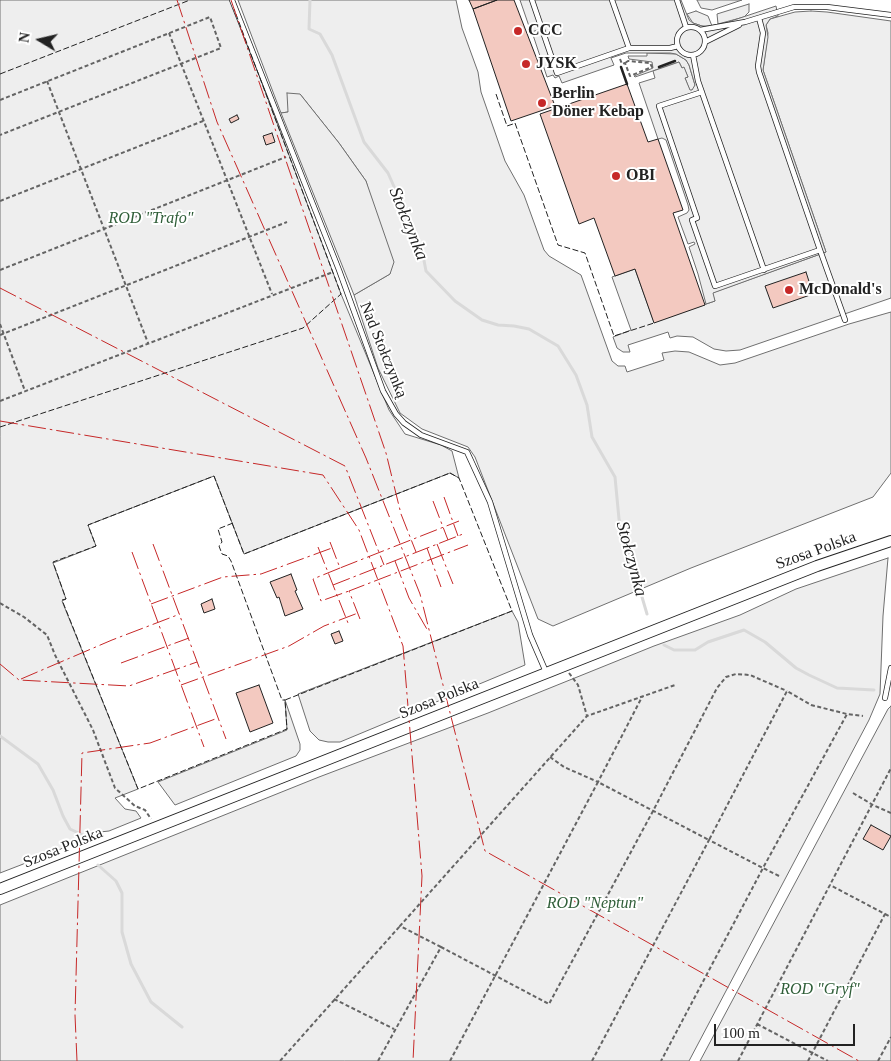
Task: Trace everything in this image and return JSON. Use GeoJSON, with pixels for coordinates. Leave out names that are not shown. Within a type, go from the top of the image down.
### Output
{"type":"FeatureCollection","features":[{"type":"Feature","properties":{"kind":"street","name":"Szosa Polska"},"geometry":{"type":"LineString","coordinates":[[0,889],[817,566],[891,540]]}},
{"type":"Feature","properties":{"kind":"lane","name":"Nad Stołczynką"},"geometry":{"type":"LineString","coordinates":[[232,0],[339,270],[383,391],[396,414],[404,423],[420,435],[467,452],[490,502],[530,635],[546,673]]}},
{"type":"Feature","properties":{"kind":"lane"},"geometry":{"type":"LineString","coordinates":[[532,0],[556,73],[628,48],[670,48],[678,46]]}},
{"type":"Feature","properties":{"kind":"lane"},"geometry":{"type":"LineString","coordinates":[[612,0],[628,48]]}},
{"type":"Feature","properties":{"kind":"lane"},"geometry":{"type":"LineString","coordinates":[[677,0],[686,27]]}},
{"type":"Feature","properties":{"kind":"lane"},"geometry":{"type":"LineString","coordinates":[[700,30],[745,22],[794,7],[811,6],[891,15]]}},
{"type":"Feature","properties":{"kind":"lane"},"geometry":{"type":"LineString","coordinates":[[760,18],[763,33],[758,66],[759,72],[845,320]]}},
{"type":"Feature","properties":{"kind":"lane"},"geometry":{"type":"LineString","coordinates":[[705,42],[745,22]]}},
{"type":"Feature","properties":{"kind":"lane"},"geometry":{"type":"LineString","coordinates":[[686,27],[696,27],[700,30],[704,35],[705,42],[703,48],[693,55],[681,51],[678,46],[678,35],[686,27]]}},
{"type":"Feature","properties":{"kind":"lane"},"geometry":{"type":"LineString","coordinates":[[693,55],[702,92],[764,270]]}},
{"type":"Feature","properties":{"kind":"lane"},"geometry":{"type":"LineString","coordinates":[[702,92],[659,106],[697,218],[692,220],[715,286],[820,250]]}},
{"type":"Feature","properties":{"kind":"lane"},"geometry":{"type":"LineString","coordinates":[[885,698],[891,668]]}},
{"type":"Feature","properties":{"kind":"path"},"geometry":{"type":"LineString","coordinates":[[0,100],[210,17],[221,48],[0,135]]}},
{"type":"Feature","properties":{"kind":"path"},"geometry":{"type":"LineString","coordinates":[[169,33],[272,294]]}},
{"type":"Feature","properties":{"kind":"path"},"geometry":{"type":"LineString","coordinates":[[618,52],[622,64],[625,63],[630,76],[652,68],[650,63],[628,60],[625,63]]}},
{"type":"Feature","properties":{"kind":"path"},"geometry":{"type":"LineString","coordinates":[[46,81],[148,343]]}},
{"type":"Feature","properties":{"kind":"path"},"geometry":{"type":"LineString","coordinates":[[0,200],[204,121]]}},
{"type":"Feature","properties":{"kind":"path"},"geometry":{"type":"LineString","coordinates":[[0,270],[288,156]]}},
{"type":"Feature","properties":{"kind":"path"},"geometry":{"type":"LineString","coordinates":[[0,335],[287,222]]}},
{"type":"Feature","properties":{"kind":"path"},"geometry":{"type":"LineString","coordinates":[[0,401],[272,294],[333,272]]}},
{"type":"Feature","properties":{"kind":"path"},"geometry":{"type":"LineString","coordinates":[[0,324],[25,391]]}},
{"type":"Feature","properties":{"kind":"path"},"geometry":{"type":"LineString","coordinates":[[0,602],[24,617],[47,636],[93,730],[115,788],[136,806],[145,810],[156,827]]}},
{"type":"Feature","properties":{"kind":"path"},"geometry":{"type":"LineString","coordinates":[[567,671],[578,685],[587,716]]}},
{"type":"Feature","properties":{"kind":"path"},"geometry":{"type":"LineString","coordinates":[[400,926],[549,1004],[717,688],[726,677],[736,674],[750,675],[787,691],[811,705],[862,716]]}},
{"type":"Feature","properties":{"kind":"path"},"geometry":{"type":"LineString","coordinates":[[280,1061],[587,716],[675,685]]}},
{"type":"Feature","properties":{"kind":"path"},"geometry":{"type":"LineString","coordinates":[[592,1061],[787,691]]}},
{"type":"Feature","properties":{"kind":"path"},"geometry":{"type":"LineString","coordinates":[[450,1061],[642,697]]}},
{"type":"Feature","properties":{"kind":"path"},"geometry":{"type":"LineString","coordinates":[[661,1061],[847,714]]}},
{"type":"Feature","properties":{"kind":"path"},"geometry":{"type":"LineString","coordinates":[[550,756],[564,767],[598,782],[779,876]]}},
{"type":"Feature","properties":{"kind":"path"},"geometry":{"type":"LineString","coordinates":[[738,1061],[873,806],[891,768]]}},
{"type":"Feature","properties":{"kind":"path"},"geometry":{"type":"LineString","coordinates":[[853,793],[873,806],[891,813]]}},
{"type":"Feature","properties":{"kind":"path"},"geometry":{"type":"LineString","coordinates":[[830,885],[891,917]]}},
{"type":"Feature","properties":{"kind":"path"},"geometry":{"type":"LineString","coordinates":[[808,1061],[885,914]]}},
{"type":"Feature","properties":{"kind":"path"},"geometry":{"type":"LineString","coordinates":[[378,1061],[440,947]]}},
{"type":"Feature","properties":{"kind":"path"},"geometry":{"type":"LineString","coordinates":[[334,999],[394,1029]]}},
{"type":"Feature","properties":{"kind":"path"},"geometry":{"type":"LineString","coordinates":[[757,1024],[828,1061]]}},
{"type":"Feature","properties":{"kind":"path"},"geometry":{"type":"LineString","coordinates":[[878,1061],[891,1037]]}},
{"type":"Feature","properties":{"kind":"green space","name":"ROD \"Trafo\""},"geometry":{"type":"Polygon","coordinates":[[[0,0],[231,0],[341,294],[389,410],[405,434],[441,445],[452,451],[459,478],[450,473],[244,554],[214,476],[88,525],[96,546],[53,563],[66,599],[62,601],[138,789],[115,798],[125,809],[136,811],[141,818],[109,831],[91,833],[57,851],[0,873],[0,0]]]}},
{"type":"Feature","properties":{"kind":"green space"},"geometry":{"type":"Polygon","coordinates":[[[238,0],[456,0],[462,28],[478,72],[481,92],[505,161],[524,195],[544,250],[549,256],[581,275],[612,361],[618,366],[625,366],[627,372],[664,360],[662,353],[675,351],[689,352],[720,365],[735,363],[849,324],[891,312],[891,473],[873,497],[691,568],[553,626],[538,619],[475,457],[468,447],[422,429],[400,413],[378,368],[354,295],[390,274],[366,181],[300,94],[288,112],[281,113],[238,0]]]}},
{"type":"Feature","properties":{"kind":"green space"},"geometry":{"type":"Polygon","coordinates":[[[697,0],[742,0],[712,10],[701,8],[697,0]]]}},
{"type":"Feature","properties":{"kind":"green space"},"geometry":{"type":"Polygon","coordinates":[[[749,4],[749,12],[744,17],[718,24],[717,14],[749,4]]]}},
{"type":"Feature","properties":{"kind":"green space"},"geometry":{"type":"Polygon","coordinates":[[[696,11],[708,16],[712,26],[702,26],[693,23],[687,14],[696,11]]]}},
{"type":"Feature","properties":{"kind":"green space"},"geometry":{"type":"Polygon","coordinates":[[[811,11],[891,21],[891,298],[740,350],[726,351],[714,349],[693,337],[677,336],[670,338],[668,332],[628,345],[630,352],[623,352],[617,348],[613,337],[631,330],[612,277],[635,269],[654,322],[715,301],[712,293],[826,252],[763,70],[768,33],[766,25],[770,19],[795,12],[811,11]]]}},
{"type":"Feature","properties":{"kind":"green space"},"geometry":{"type":"Polygon","coordinates":[[[647,53],[676,54],[686,60],[695,85],[694,89],[690,91],[685,78],[688,77],[679,62],[635,77],[653,68],[652,62],[629,59],[628,56],[647,56],[647,53]]]}},
{"type":"Feature","properties":{"kind":"green space","name":"ROD \"Neptun\""},"geometry":{"type":"Polygon","coordinates":[[[888,558],[883,616],[880,694],[869,720],[689,1061],[0,1061],[0,905],[319,777],[488,713],[654,646],[740,615],[796,589],[888,558]]]}},
{"type":"Feature","properties":{"kind":"green space"},"geometry":{"type":"Polygon","coordinates":[[[512,611],[518,622],[525,665],[340,742],[319,740],[310,731],[298,694],[512,611]]]}},
{"type":"Feature","properties":{"kind":"green space"},"geometry":{"type":"Polygon","coordinates":[[[285,700],[300,744],[300,750],[296,756],[175,805],[158,782],[287,730],[285,700]]]}},
{"type":"Feature","properties":{"kind":"green space","name":"ROD \"Gryf\""},"geometry":{"type":"Polygon","coordinates":[[[891,706],[891,1061],[700,1061],[888,709],[891,706]]]}},
{"type":"Feature","properties":{"kind":"shaded area"},"geometry":{"type":"Polygon","coordinates":[[[520,0],[681,0],[689,20],[705,27],[728,22],[776,6],[778,16],[770,19],[766,25],[768,37],[763,70],[826,252],[713,293],[715,301],[706,304],[689,247],[695,244],[694,242],[688,244],[678,217],[687,213],[689,210],[688,205],[666,140],[658,139],[639,83],[655,78],[653,71],[679,62],[682,68],[684,67],[688,77],[685,78],[690,90],[692,90],[695,85],[686,60],[670,53],[626,53],[611,58],[614,65],[562,83],[559,76],[555,78],[553,75],[547,77],[533,35],[539,33],[538,30],[531,32],[520,0]]]}},
{"type":"Feature","properties":{"kind":"shaded area"},"geometry":{"type":"Polygon","coordinates":[[[287,93],[300,94],[366,181],[394,262],[390,274],[354,295],[281,113],[288,112],[287,93]]]}},
{"type":"Feature","properties":{"kind":"building"},"geometry":{"type":"Polygon","coordinates":[[[469,0],[497,0],[473,9],[469,0]]]}},
{"type":"Feature","properties":{"kind":"building"},"geometry":{"type":"Polygon","coordinates":[[[497,0],[514,0],[555,106],[511,121],[473,9],[497,0]]]}},
{"type":"Feature","properties":{"kind":"building","name":"OBI"},"geometry":{"type":"Polygon","coordinates":[[[627,84],[648,142],[658,139],[683,210],[673,213],[705,305],[654,323],[635,269],[615,276],[594,218],[579,224],[540,114],[627,84]]]}},
{"type":"Feature","properties":{"kind":"building"},"geometry":{"type":"Polygon","coordinates":[[[237,115],[239,119],[231,123],[229,119],[237,115]]]}},
{"type":"Feature","properties":{"kind":"building"},"geometry":{"type":"Polygon","coordinates":[[[272,133],[275,142],[266,145],[263,136],[272,133]]]}},
{"type":"Feature","properties":{"kind":"building","name":"McDonald's"},"geometry":{"type":"Polygon","coordinates":[[[806,272],[813,294],[773,308],[765,286],[806,272]]]}},
{"type":"Feature","properties":{"kind":"building"},"geometry":{"type":"Polygon","coordinates":[[[291,574],[297,590],[295,591],[303,609],[285,616],[279,597],[277,598],[270,582],[291,574]]]}},
{"type":"Feature","properties":{"kind":"building"},"geometry":{"type":"Polygon","coordinates":[[[212,599],[215,609],[204,613],[201,604],[212,599]]]}},
{"type":"Feature","properties":{"kind":"building"},"geometry":{"type":"Polygon","coordinates":[[[339,631],[343,641],[335,644],[331,634],[339,631]]]}},
{"type":"Feature","properties":{"kind":"building"},"geometry":{"type":"Polygon","coordinates":[[[259,685],[273,723],[250,732],[236,693],[259,685]]]}},
{"type":"Feature","properties":{"kind":"building"},"geometry":{"type":"Polygon","coordinates":[[[871,825],[891,836],[883,850],[863,839],[871,825]]]}},
{"type":"Feature","properties":{"kind":"waterway","name":"Stołczynka"},"geometry":{"type":"LineString","coordinates":[[310,0],[309,29],[320,34],[332,55],[364,142],[388,173],[422,250],[426,271],[455,301],[482,320],[498,325],[529,329],[558,346],[576,375],[587,405],[592,437],[615,477],[619,519],[647,614]]}},
{"type":"Feature","properties":{"kind":"waterway","name":"Stołczynka"},"geometry":{"type":"LineString","coordinates":[[664,645],[674,650],[695,650],[708,642],[744,630],[765,642],[796,668],[837,688],[874,690]]}},
{"type":"Feature","properties":{"kind":"waterway"},"geometry":{"type":"LineString","coordinates":[[0,736],[38,764],[53,790],[70,829],[85,836]]}},
{"type":"Feature","properties":{"kind":"waterway"},"geometry":{"type":"LineString","coordinates":[[98,865],[116,881],[122,893],[122,932],[131,964],[151,1002],[182,1027]]}},
{"type":"Feature","properties":{"kind":"fence"},"geometry":{"type":"LineString","coordinates":[[0,74],[190,0]]}},
{"type":"Feature","properties":{"kind":"fence"},"geometry":{"type":"LineString","coordinates":[[0,427],[303,328],[341,294],[234,9]]}},
{"type":"Feature","properties":{"kind":"fence"},"geometry":{"type":"LineString","coordinates":[[496,94],[507,126],[513,124]]}},
{"type":"Feature","properties":{"kind":"fence"},"geometry":{"type":"LineString","coordinates":[[515,123],[558,245],[585,253],[614,336],[654,323]]}},
{"type":"Feature","properties":{"kind":"fence"},"geometry":{"type":"LineString","coordinates":[[450,473],[459,478],[512,611],[285,700],[287,729],[138,789],[62,600],[66,599],[53,562],[96,546],[88,525],[214,476],[244,554],[450,473]]}},
{"type":"Feature","properties":{"kind":"fence"},"geometry":{"type":"LineString","coordinates":[[233,523],[218,529],[222,542],[219,546],[222,554],[228,556],[231,561],[282,700],[285,700]]}},
{"type":"Feature","properties":{"kind":"wall"},"geometry":{"type":"LineString","coordinates":[[659,67],[675,61]]}},
{"type":"Feature","properties":{"kind":"wall"},"geometry":{"type":"LineString","coordinates":[[621,67],[627,84]]}},
{"type":"Feature","properties":{"kind":"power"},"geometry":{"type":"LineString","coordinates":[[177,0],[217,122],[366,458],[420,594],[485,851],[859,1061]]}},
{"type":"Feature","properties":{"kind":"power"},"geometry":{"type":"LineString","coordinates":[[231,0],[386,453],[401,514],[416,552]]}},
{"type":"Feature","properties":{"kind":"power"},"geometry":{"type":"LineString","coordinates":[[0,288],[345,466],[384,565]]}},
{"type":"Feature","properties":{"kind":"power"},"geometry":{"type":"LineString","coordinates":[[0,421],[323,475],[359,530],[403,646],[422,876],[413,1061]]}},
{"type":"Feature","properties":{"kind":"power"},"geometry":{"type":"LineString","coordinates":[[444,497],[458,536]]}},
{"type":"Feature","properties":{"kind":"power"},"geometry":{"type":"LineString","coordinates":[[433,501],[448,540]]}},
{"type":"Feature","properties":{"kind":"power"},"geometry":{"type":"LineString","coordinates":[[330,542],[340,568],[459,521]]}},
{"type":"Feature","properties":{"kind":"power"},"geometry":{"type":"LineString","coordinates":[[333,585],[463,534]]}},
{"type":"Feature","properties":{"kind":"power"},"geometry":{"type":"LineString","coordinates":[[153,544],[226,739]]}},
{"type":"Feature","properties":{"kind":"power"},"geometry":{"type":"LineString","coordinates":[[437,544],[453,584]]}},
{"type":"Feature","properties":{"kind":"power"},"geometry":{"type":"LineString","coordinates":[[360,619],[349,591],[468,545]]}},
{"type":"Feature","properties":{"kind":"power"},"geometry":{"type":"LineString","coordinates":[[318,547],[348,623]]}},
{"type":"Feature","properties":{"kind":"power"},"geometry":{"type":"LineString","coordinates":[[151,604],[223,577],[261,574],[332,548]]}},
{"type":"Feature","properties":{"kind":"power"},"geometry":{"type":"LineString","coordinates":[[427,548],[441,587]]}},
{"type":"Feature","properties":{"kind":"power"},"geometry":{"type":"LineString","coordinates":[[132,552],[204,747]]}},
{"type":"Feature","properties":{"kind":"power"},"geometry":{"type":"LineString","coordinates":[[395,561],[409,598],[428,631]]}},
{"type":"Feature","properties":{"kind":"power"},"geometry":{"type":"LineString","coordinates":[[340,568],[313,579],[321,601],[349,591]]}},
{"type":"Feature","properties":{"kind":"power"},"geometry":{"type":"LineString","coordinates":[[181,685],[289,646],[324,626],[358,613]]}},
{"type":"Feature","properties":{"kind":"power"},"geometry":{"type":"LineString","coordinates":[[21,679],[112,640],[180,614]]}},
{"type":"Feature","properties":{"kind":"power"},"geometry":{"type":"LineString","coordinates":[[121,663],[189,638]]}},
{"type":"Feature","properties":{"kind":"power"},"geometry":{"type":"LineString","coordinates":[[0,664],[19,680],[129,686],[197,662]]}},
{"type":"Feature","properties":{"kind":"power"},"geometry":{"type":"LineString","coordinates":[[77,1061],[75,1015],[82,753],[150,743],[218,718]]}},
{"type":"Feature","properties":{"kind":"place","name":"CCC"},"geometry":{"type":"Point","coordinates":[518,31]}},
{"type":"Feature","properties":{"kind":"place","name":"JYSK"},"geometry":{"type":"Point","coordinates":[526,64]}},
{"type":"Feature","properties":{"kind":"place","name":"Berlin Döner Kebap"},"geometry":{"type":"Point","coordinates":[542,103]}},
{"type":"Feature","properties":{"kind":"place","name":"OBI"},"geometry":{"type":"Point","coordinates":[616,176]}},
{"type":"Feature","properties":{"kind":"place","name":"McDonald's"},"geometry":{"type":"Point","coordinates":[789,290]}}]}
